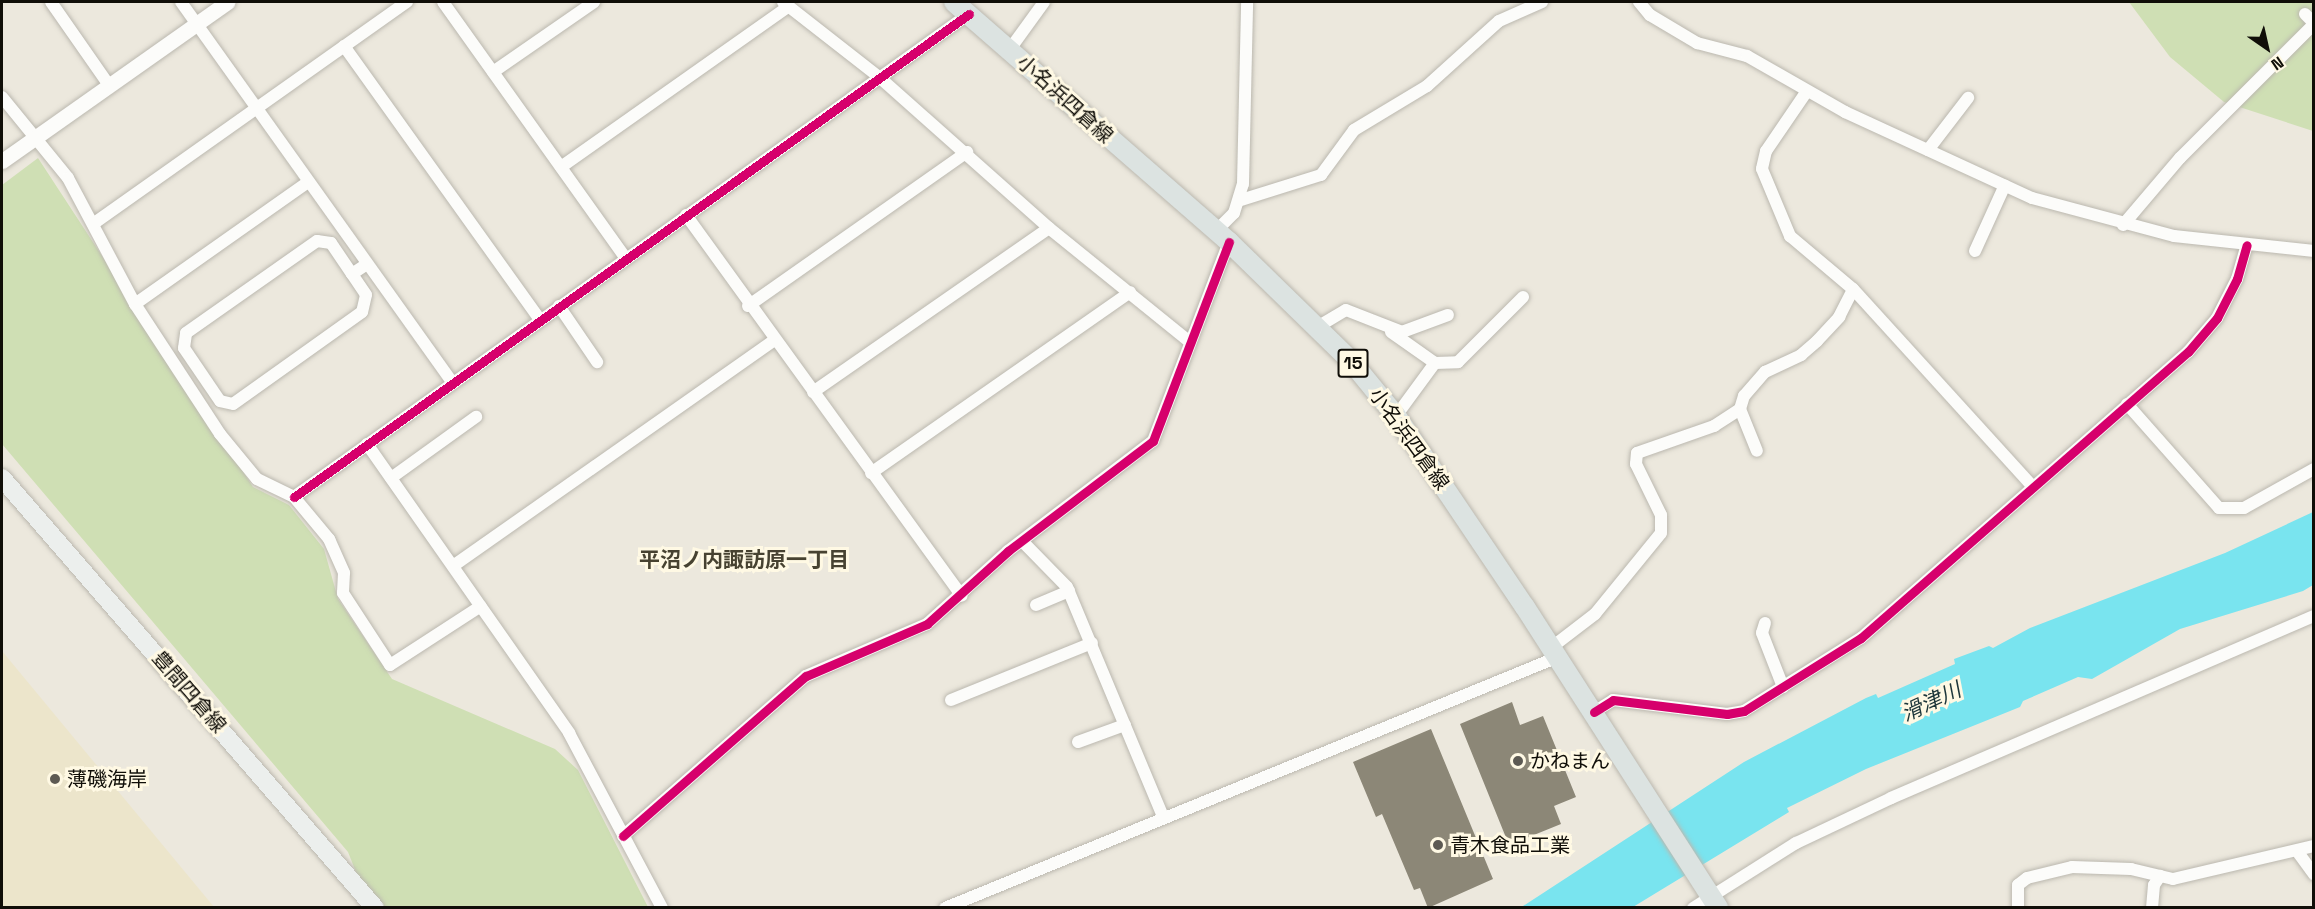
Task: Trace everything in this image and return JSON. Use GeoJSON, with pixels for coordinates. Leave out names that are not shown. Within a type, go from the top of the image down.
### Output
{"type":"FeatureCollection","features":[{"type":"Feature","properties":{"kind":"main road","name":"小名浜四倉線"},"geometry":{"type":"LineString","coordinates":[[962,8],[1223,236],[1319,326],[1396,416],[1657,807],[1710,896]]}},
{"type":"Feature","properties":{"kind":"main road","name":"豊間四倉線"},"geometry":{"type":"LineString","coordinates":[[2,478],[375,908]]}},
{"type":"Feature","properties":{"kind":"street"},"geometry":{"type":"LineString","coordinates":[[51,2],[109,85]]}},
{"type":"Feature","properties":{"kind":"street"},"geometry":{"type":"LineString","coordinates":[[181,2],[453,383]]}},
{"type":"Feature","properties":{"kind":"street"},"geometry":{"type":"LineString","coordinates":[[2,160],[227,2]]}},
{"type":"Feature","properties":{"kind":"street"},"geometry":{"type":"LineString","coordinates":[[93,224],[407,2]]}},
{"type":"Feature","properties":{"kind":"street"},"geometry":{"type":"LineString","coordinates":[[443,2],[626,259]]}},
{"type":"Feature","properties":{"kind":"street"},"geometry":{"type":"LineString","coordinates":[[493,72],[594,2]]}},
{"type":"Feature","properties":{"kind":"street"},"geometry":{"type":"LineString","coordinates":[[1010,49],[1044,2]]}},
{"type":"Feature","properties":{"kind":"street"},"geometry":{"type":"LineString","coordinates":[[623,836],[806,676],[927,624],[1023,541],[1153,441],[1190,342],[1223,236],[1241,200],[1247,2]]}},
{"type":"Feature","properties":{"kind":"street"},"geometry":{"type":"LineString","coordinates":[[1241,200],[1321,175],[1354,130],[1427,86],[1499,21],[1542,2]]}},
{"type":"Feature","properties":{"kind":"street"},"geometry":{"type":"LineString","coordinates":[[1639,2],[1650,15],[1697,43],[1747,56],[1807,91],[2005,185],[2123,225],[2247,246],[2313,251]]}},
{"type":"Feature","properties":{"kind":"street"},"geometry":{"type":"LineString","coordinates":[[561,167],[786,4],[879,77],[967,152],[1049,228],[1190,342]]}},
{"type":"Feature","properties":{"kind":"street"},"geometry":{"type":"LineString","coordinates":[[294,497],[879,77],[962,8]]}},
{"type":"Feature","properties":{"kind":"street"},"geometry":{"type":"LineString","coordinates":[[2123,225],[2180,158],[2311,20]]}},
{"type":"Feature","properties":{"kind":"street"},"geometry":{"type":"LineString","coordinates":[[344,46],[540,321]]}},
{"type":"Feature","properties":{"kind":"street"},"geometry":{"type":"LineString","coordinates":[[1807,91],[1766,151],[1762,169],[1790,236],[1853,289],[2032,486]]}},
{"type":"Feature","properties":{"kind":"street"},"geometry":{"type":"LineString","coordinates":[[2,97],[33,138],[68,178],[135,304],[220,434],[257,479],[294,497],[330,539],[344,573],[343,593],[390,665],[481,606]]}},
{"type":"Feature","properties":{"kind":"street"},"geometry":{"type":"LineString","coordinates":[[1928,150],[1968,98]]}},
{"type":"Feature","properties":{"kind":"street"},"geometry":{"type":"LineString","coordinates":[[748,306],[967,152]]}},
{"type":"Feature","properties":{"kind":"street"},"geometry":{"type":"LineString","coordinates":[[135,304],[308,182]]}},
{"type":"Feature","properties":{"kind":"street"},"geometry":{"type":"LineString","coordinates":[[1975,251],[2005,185]]}},
{"type":"Feature","properties":{"kind":"street"},"geometry":{"type":"LineString","coordinates":[[686,215],[773,341],[962,596]]}},
{"type":"Feature","properties":{"kind":"street"},"geometry":{"type":"LineString","coordinates":[[813,392],[1049,228]]}},
{"type":"Feature","properties":{"kind":"street"},"geometry":{"type":"LineString","coordinates":[[317,241],[331,243],[352,274],[366,295],[362,312],[233,404],[220,401],[184,348],[186,333],[317,241]]}},
{"type":"Feature","properties":{"kind":"street"},"geometry":{"type":"LineString","coordinates":[[1594,712],[1613,700],[1727,714],[1744,711],[1861,639],[2032,486],[2188,352],[2217,318],[2247,246]]}},
{"type":"Feature","properties":{"kind":"street"},"geometry":{"type":"LineString","coordinates":[[352,274],[367,264]]}},
{"type":"Feature","properties":{"kind":"street"},"geometry":{"type":"LineString","coordinates":[[1757,451],[1740,409],[1744,396],[1765,372],[1801,356],[1839,317],[1853,289]]}},
{"type":"Feature","properties":{"kind":"street"},"geometry":{"type":"LineString","coordinates":[[871,473],[1130,292]]}},
{"type":"Feature","properties":{"kind":"street"},"geometry":{"type":"LineString","coordinates":[[1319,326],[1346,310],[1390,332],[1435,363],[1458,362],[1523,297]]}},
{"type":"Feature","properties":{"kind":"street"},"geometry":{"type":"LineString","coordinates":[[559,306],[597,362]]}},
{"type":"Feature","properties":{"kind":"street"},"geometry":{"type":"LineString","coordinates":[[1390,332],[1423,327],[1448,315]]}},
{"type":"Feature","properties":{"kind":"street"},"geometry":{"type":"LineString","coordinates":[[453,566],[773,341]]}},
{"type":"Feature","properties":{"kind":"street"},"geometry":{"type":"LineString","coordinates":[[1396,416],[1435,363]]}},
{"type":"Feature","properties":{"kind":"street"},"geometry":{"type":"LineString","coordinates":[[2127,404],[2219,508],[2244,508],[2313,469]]}},
{"type":"Feature","properties":{"kind":"street"},"geometry":{"type":"LineString","coordinates":[[945,908],[1555,652],[1595,614],[1661,533],[1661,515],[1636,465],[1637,453],[1714,426],[1740,409]]}},
{"type":"Feature","properties":{"kind":"street"},"geometry":{"type":"LineString","coordinates":[[391,478],[476,417]]}},
{"type":"Feature","properties":{"kind":"street"},"geometry":{"type":"LineString","coordinates":[[367,444],[569,733],[662,908]]}},
{"type":"Feature","properties":{"kind":"street"},"geometry":{"type":"LineString","coordinates":[[1023,541],[1069,591],[1163,817]]}},
{"type":"Feature","properties":{"kind":"street"},"geometry":{"type":"LineString","coordinates":[[1036,605],[1069,591]]}},
{"type":"Feature","properties":{"kind":"street"},"geometry":{"type":"LineString","coordinates":[[1693,908],[1796,843],[1891,798],[2313,616]]}},
{"type":"Feature","properties":{"kind":"street"},"geometry":{"type":"LineString","coordinates":[[1765,623],[1762,633],[1783,687]]}},
{"type":"Feature","properties":{"kind":"street"},"geometry":{"type":"LineString","coordinates":[[951,700],[1092,643]]}},
{"type":"Feature","properties":{"kind":"street"},"geometry":{"type":"LineString","coordinates":[[1078,742],[1125,724]]}},
{"type":"Feature","properties":{"kind":"street"},"geometry":{"type":"LineString","coordinates":[[2018,908],[2018,885],[2027,878],[2072,867],[2131,869],[2173,879],[2313,846]]}},
{"type":"Feature","properties":{"kind":"street"},"geometry":{"type":"LineString","coordinates":[[2297,851],[2313,874]]}},
{"type":"Feature","properties":{"kind":"street"},"geometry":{"type":"LineString","coordinates":[[2152,908],[2154,885],[2160,876]]}},
{"type":"Feature","properties":{"kind":"green space"},"geometry":{"type":"Polygon","coordinates":[[[2129,2],[2313,2],[2313,131],[2224,102],[2170,57],[2129,2]]]}},
{"type":"Feature","properties":{"kind":"green space"},"geometry":{"type":"Polygon","coordinates":[[[38,158],[253,487],[289,505],[324,549],[338,599],[392,679],[555,749],[578,770],[648,907],[370,907],[348,852],[2,444],[2,185],[38,158]]]}},
{"type":"Feature","properties":{"kind":"sand","name":"薄磯海岸"},"geometry":{"type":"Polygon","coordinates":[[[2,651],[214,907],[2,907],[2,651]]]}},
{"type":"Feature","properties":{"kind":"water","name":"滑津川"},"geometry":{"type":"Polygon","coordinates":[[[2313,512],[2313,585],[2303,591],[2180,629],[2092,679],[2078,677],[2023,701],[2020,707],[1866,769],[1787,808],[1789,812],[1633,907],[1520,908],[1744,762],[1866,698],[1876,694],[1878,698],[1955,664],[1954,659],[1989,646],[1993,648],[2030,628],[2225,553],[2313,512]]]}},
{"type":"Feature","properties":{"kind":"building","name":"かねまん"},"geometry":{"type":"Polygon","coordinates":[[[1512,702],[1520,725],[1543,716],[1576,797],[1554,806],[1561,824],[1509,845],[1460,724],[1512,702]]]}},
{"type":"Feature","properties":{"kind":"building","name":"青木食品工業"},"geometry":{"type":"Polygon","coordinates":[[[1431,729],[1493,879],[1428,908],[1420,888],[1414,890],[1382,814],[1376,817],[1353,762],[1431,729]]]}},
{"type":"Feature","properties":{"kind":"cycle path"},"geometry":{"type":"LineString","coordinates":[[294,497],[969,14]]}},
{"type":"Feature","properties":{"kind":"cycle path"},"geometry":{"type":"LineString","coordinates":[[623,836],[806,676],[927,624],[1008,551],[1153,441],[1229,242]]}},
{"type":"Feature","properties":{"kind":"cycle path"},"geometry":{"type":"LineString","coordinates":[[1594,712],[1613,700],[1727,714],[1744,711],[1861,638],[2188,352],[2217,318],[2237,279],[2247,245]]}},
{"type":"Feature","properties":{"kind":"place","name":"かねまん"},"geometry":{"type":"Point","coordinates":[1518,761]}},
{"type":"Feature","properties":{"kind":"place","name":"薄磯海岸"},"geometry":{"type":"Point","coordinates":[55,779]}},
{"type":"Feature","properties":{"kind":"place","name":"青木食品工業"},"geometry":{"type":"Point","coordinates":[1438,845]}},
{"type":"Feature","properties":{"kind":"district","name":"平沼ノ内諏訪原一丁目"},"geometry":{"type":"Point","coordinates":[744,560]}}]}
